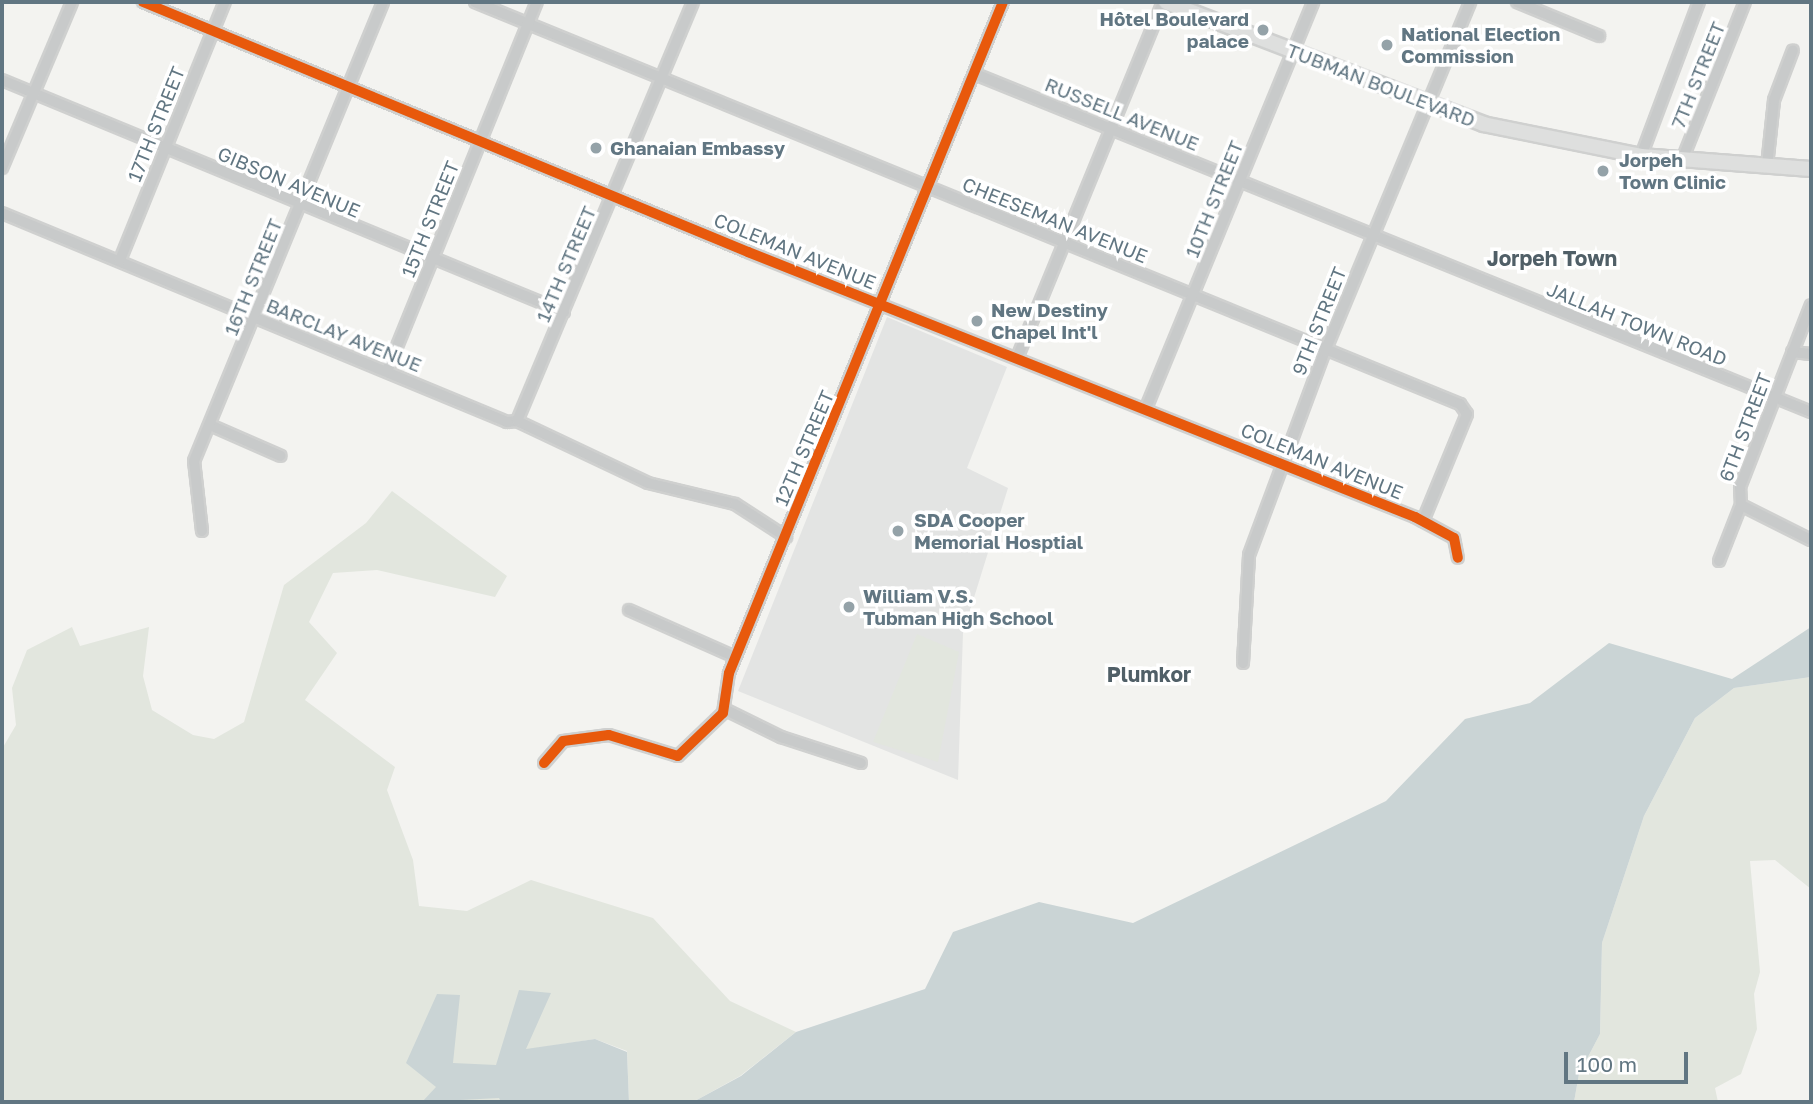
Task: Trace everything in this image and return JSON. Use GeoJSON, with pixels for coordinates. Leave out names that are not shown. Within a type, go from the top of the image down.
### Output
{"type":"FeatureCollection","features":[{"type":"Feature","properties":{"kind":"highway","name":"TUBMAN BOULEVARD"},"geometry":{"type":"LineString","coordinates":[[1165,2],[1429,107],[1549,139],[1641,156],[1811,169]]}},
{"type":"Feature","properties":{"kind":"street"},"geometry":{"type":"LineString","coordinates":[[2,168],[72,2]]}},
{"type":"Feature","properties":{"kind":"street","name":"COLEMAN AVENUE"},"geometry":{"type":"LineString","coordinates":[[143,2],[883,306],[1146,408],[1423,521],[1454,538],[1458,558]]}},
{"type":"Feature","properties":{"kind":"street","name":"17TH STREET"},"geometry":{"type":"LineString","coordinates":[[120,260],[225,2]]}},
{"type":"Feature","properties":{"kind":"street","name":"16TH STREET"},"geometry":{"type":"LineString","coordinates":[[202,531],[194,461],[256,318],[383,2]]}},
{"type":"Feature","properties":{"kind":"street","name":"CHEESEMAN AVENUE"},"geometry":{"type":"LineString","coordinates":[[475,2],[1063,240],[1325,351],[1466,407],[1423,521]]}},
{"type":"Feature","properties":{"kind":"street","name":"15TH STREET"},"geometry":{"type":"LineString","coordinates":[[387,371],[537,2]]}},
{"type":"Feature","properties":{"kind":"street","name":"14TH STREET"},"geometry":{"type":"LineString","coordinates":[[517,421],[694,2]]}},
{"type":"Feature","properties":{"kind":"street","name":"12TH STREET"},"geometry":{"type":"LineString","coordinates":[[724,709],[723,689],[735,657],[883,306],[1003,2]]}},
{"type":"Feature","properties":{"kind":"street"},"geometry":{"type":"LineString","coordinates":[[1017,358],[1063,240],[1165,2]]}},
{"type":"Feature","properties":{"kind":"street","name":"10TH STREET"},"geometry":{"type":"LineString","coordinates":[[1146,408],[1312,2]]}},
{"type":"Feature","properties":{"kind":"street","name":"9TH STREET"},"geometry":{"type":"LineString","coordinates":[[1243,663],[1249,555],[1281,463],[1325,351],[1429,107],[1470,2]]}},
{"type":"Feature","properties":{"kind":"street"},"geometry":{"type":"LineString","coordinates":[[1517,2],[1599,36]]}},
{"type":"Feature","properties":{"kind":"street"},"geometry":{"type":"LineString","coordinates":[[1641,156],[1699,2]]}},
{"type":"Feature","properties":{"kind":"street","name":"7TH STREET"},"geometry":{"type":"LineString","coordinates":[[1682,160],[1745,2]]}},
{"type":"Feature","properties":{"kind":"street"},"geometry":{"type":"LineString","coordinates":[[1767,166],[1774,100],[1793,50]]}},
{"type":"Feature","properties":{"kind":"street","name":"RUSSELL AVENUE"},"geometry":{"type":"LineString","coordinates":[[975,74],[1373,237]]}},
{"type":"Feature","properties":{"kind":"street","name":"GIBSON AVENUE"},"geometry":{"type":"LineString","coordinates":[[2,80],[301,206],[564,312]]}},
{"type":"Feature","properties":{"kind":"street","name":"BARCLAY AVENUE"},"geometry":{"type":"LineString","coordinates":[[2,213],[507,422],[517,421],[648,483],[735,504],[786,537]]}},
{"type":"Feature","properties":{"kind":"street","name":"JALLAH TOWN ROAD"},"geometry":{"type":"LineString","coordinates":[[1373,237],[1811,412]]}},
{"type":"Feature","properties":{"kind":"street","name":"6TH STREET"},"geometry":{"type":"LineString","coordinates":[[1719,561],[1741,505],[1740,487],[1811,305]]}},
{"type":"Feature","properties":{"kind":"street"},"geometry":{"type":"LineString","coordinates":[[1792,352],[1811,354]]}},
{"type":"Feature","properties":{"kind":"street"},"geometry":{"type":"LineString","coordinates":[[210,425],[281,456]]}},
{"type":"Feature","properties":{"kind":"street"},"geometry":{"type":"LineString","coordinates":[[1741,505],[1811,540]]}},
{"type":"Feature","properties":{"kind":"street"},"geometry":{"type":"LineString","coordinates":[[629,610],[735,657]]}},
{"type":"Feature","properties":{"kind":"street"},"geometry":{"type":"LineString","coordinates":[[544,763],[564,741],[609,735],[678,756],[715,724],[724,709],[781,737],[861,763]]}},
{"type":"Feature","properties":{"kind":"shaded area","name":"SDA Cooper Memorial Hosptial"},"geometry":{"type":"Polygon","coordinates":[[[887,317],[1007,367],[967,468],[1008,488],[963,633],[958,780],[738,691],[887,317]]]}},
{"type":"Feature","properties":{"kind":"shaded area"},"geometry":{"type":"Polygon","coordinates":[[[392,491],[507,576],[495,597],[377,570],[333,573],[309,622],[337,653],[305,700],[395,767],[387,790],[413,860],[419,906],[467,911],[531,880],[653,918],[730,1001],[796,1032],[740,1076],[693,1102],[629,1102],[627,1051],[595,1039],[525,1050],[501,1102],[2,1102],[2,749],[16,725],[12,688],[27,650],[72,627],[80,646],[149,627],[143,676],[152,710],[193,735],[214,739],[244,722],[284,585],[366,523],[392,491]]]}},
{"type":"Feature","properties":{"kind":"shaded area"},"geometry":{"type":"Polygon","coordinates":[[[1811,627],[1811,677],[1734,688],[1695,718],[1644,816],[1602,943],[1600,1034],[1579,1074],[1574,1102],[693,1102],[741,1076],[796,1032],[925,989],[953,932],[1039,902],[1133,923],[1386,801],[1465,719],[1530,703],[1609,643],[1732,679],[1811,627]]]}},
{"type":"Feature","properties":{"kind":"shaded area"},"geometry":{"type":"Polygon","coordinates":[[[917,634],[959,652],[938,762],[873,742],[917,634]]]}},
{"type":"Feature","properties":{"kind":"shaded area"},"geometry":{"type":"Polygon","coordinates":[[[1811,677],[1811,889],[1775,860],[1750,861],[1760,972],[1754,994],[1757,1029],[1741,1074],[1715,1088],[1718,1102],[1574,1102],[1579,1074],[1600,1034],[1602,943],[1644,816],[1695,718],[1734,688],[1811,677]]]}},
{"type":"Feature","properties":{"kind":"shaded area"},"geometry":{"type":"Polygon","coordinates":[[[519,990],[551,993],[526,1049],[595,1039],[627,1052],[629,1102],[501,1102],[499,1098],[422,1102],[436,1087],[406,1063],[437,994],[460,995],[453,1063],[496,1065],[519,990]]]}},
{"type":"Feature","properties":{"kind":"cycle path"},"geometry":{"type":"LineString","coordinates":[[143,2],[748,252],[1415,517],[1454,538],[1458,558]]}},
{"type":"Feature","properties":{"kind":"cycle path"},"geometry":{"type":"LineString","coordinates":[[544,763],[563,741],[609,735],[678,756],[723,713],[729,673],[1003,2]]}},
{"type":"Feature","properties":{"kind":"place","name":"Hôtel Boulevard palace"},"geometry":{"type":"Point","coordinates":[1263,30]}},
{"type":"Feature","properties":{"kind":"place","name":"National Election Commission"},"geometry":{"type":"Point","coordinates":[1387,45]}},
{"type":"Feature","properties":{"kind":"place","name":"Ghanaian Embassy"},"geometry":{"type":"Point","coordinates":[596,148]}},
{"type":"Feature","properties":{"kind":"place","name":"Jorpeh Town Clinic"},"geometry":{"type":"Point","coordinates":[1603,171]}},
{"type":"Feature","properties":{"kind":"place","name":"New Destiny Chapel Int'l"},"geometry":{"type":"Point","coordinates":[977,321]}},
{"type":"Feature","properties":{"kind":"place","name":"SDA Cooper Memorial Hosptial"},"geometry":{"type":"Point","coordinates":[898,531]}},
{"type":"Feature","properties":{"kind":"place","name":"William V.S. Tubman High School"},"geometry":{"type":"Point","coordinates":[849,607]}},
{"type":"Feature","properties":{"kind":"district","name":"Jorpeh Town"},"geometry":{"type":"Point","coordinates":[1552,258]}},
{"type":"Feature","properties":{"kind":"district","name":"Plumkor"},"geometry":{"type":"Point","coordinates":[1149,674]}}]}
